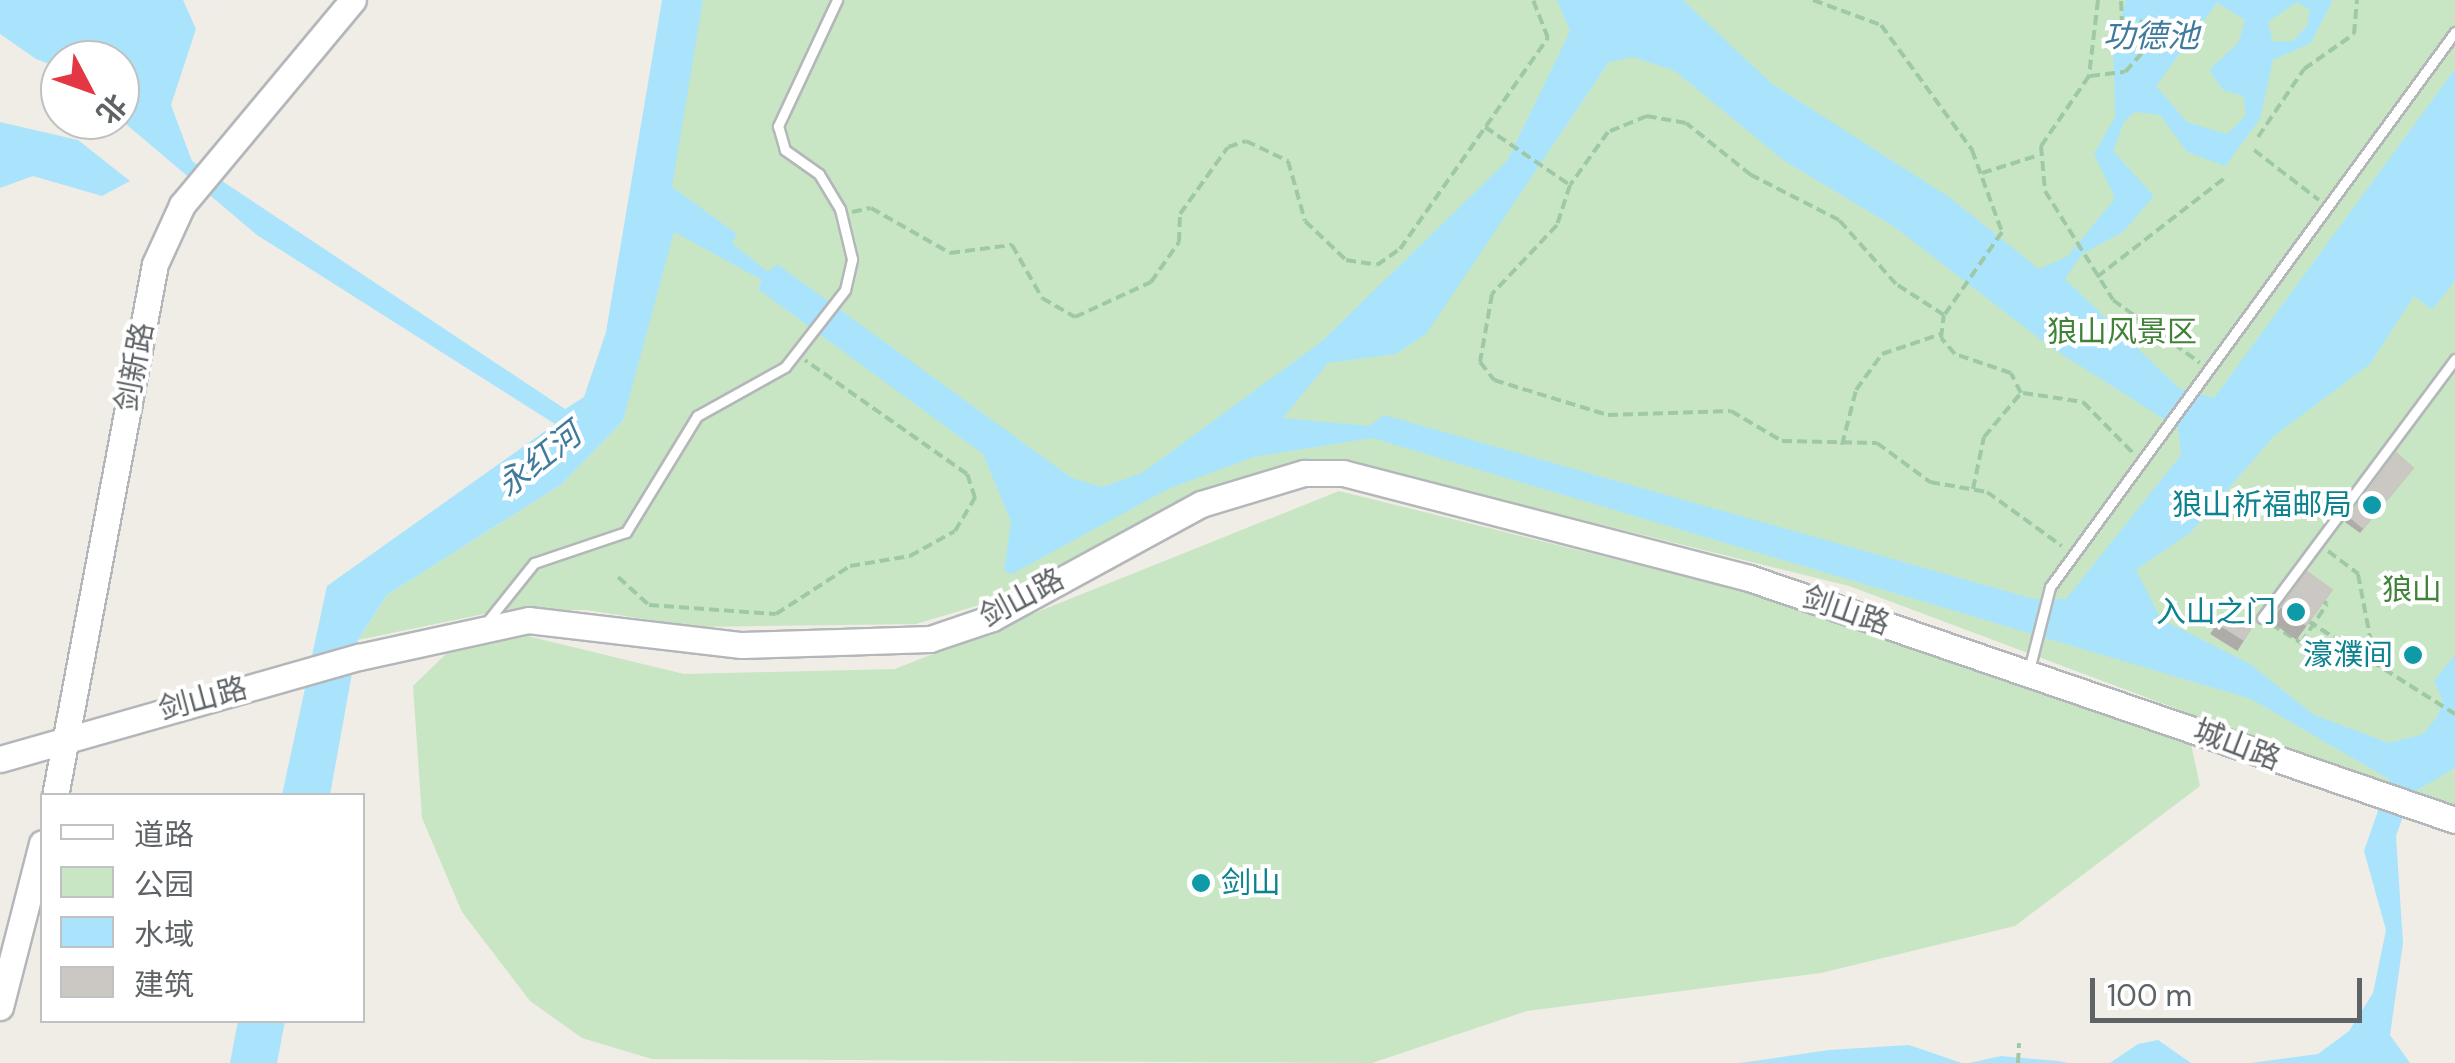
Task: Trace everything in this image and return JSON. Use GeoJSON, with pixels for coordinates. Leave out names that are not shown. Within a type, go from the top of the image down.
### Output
{"type":"FeatureCollection","features":[{"type":"Feature","properties":{"kind":"street","name":"剑新路"},"geometry":{"type":"LineString","coordinates":[[56,793],[70,740],[155,264],[182,205],[353,0]]}},
{"type":"Feature","properties":{"kind":"street","name":"剑山路"},"geometry":{"type":"LineString","coordinates":[[0,759],[359,657],[483,627],[559,620],[742,645],[930,639],[992,618],[1201,504],[1263,482],[1343,473],[1749,578],[2024,670]]}},
{"type":"Feature","properties":{"kind":"street","name":"城山路"},"geometry":{"type":"LineString","coordinates":[[2024,670],[2455,820]]}},
{"type":"Feature","properties":{"kind":"street"},"geometry":{"type":"LineString","coordinates":[[0,1007],[40,851]]}},
{"type":"Feature","properties":{"kind":"lane"},"geometry":{"type":"LineString","coordinates":[[483,627],[534,562],[626,532],[698,416],[796,354],[845,290],[852,260],[842,216],[818,174],[778,139],[800,70],[837,0]]}},
{"type":"Feature","properties":{"kind":"lane"},"geometry":{"type":"LineString","coordinates":[[2024,670],[2035,646],[2050,588],[2455,32]]}},
{"type":"Feature","properties":{"kind":"lane"},"geometry":{"type":"LineString","coordinates":[[2262,618],[2313,539],[2455,359]]}},
{"type":"Feature","properties":{"kind":"path"},"geometry":{"type":"LineString","coordinates":[[842,216],[870,208],[950,253],[1012,245],[1042,298],[1075,318],[1150,282],[1179,242],[1180,214],[1237,141],[1282,154],[1306,221],[1363,266],[1400,249],[1548,38],[1532,0]]}},
{"type":"Feature","properties":{"kind":"path"},"geometry":{"type":"LineString","coordinates":[[1813,0],[1881,25],[1967,139],[2002,232],[1944,316],[1941,334],[1955,354],[2011,373],[2021,393]]}},
{"type":"Feature","properties":{"kind":"path"},"geometry":{"type":"LineString","coordinates":[[1980,174],[2039,155],[2089,76],[2098,0]]}},
{"type":"Feature","properties":{"kind":"path"},"geometry":{"type":"LineString","coordinates":[[2089,76],[2125,72],[2142,53],[2131,34],[2122,0]]}},
{"type":"Feature","properties":{"kind":"path"},"geometry":{"type":"LineString","coordinates":[[2258,138],[2304,69],[2354,34],[2357,0]]}},
{"type":"Feature","properties":{"kind":"path"},"geometry":{"type":"LineString","coordinates":[[2131,34],[2143,20]]}},
{"type":"Feature","properties":{"kind":"path"},"geometry":{"type":"LineString","coordinates":[[1944,316],[1896,284],[1839,220],[1751,176],[1686,123],[1648,116],[1616,127],[1570,185],[1557,225],[1492,294],[1480,337],[1486,374],[1553,405],[1608,415],[1730,410],[1782,440],[1842,446],[1877,443],[1930,482],[1974,489],[2073,556]]}},
{"type":"Feature","properties":{"kind":"path"},"geometry":{"type":"LineString","coordinates":[[1485,126],[1570,185]]}},
{"type":"Feature","properties":{"kind":"path"},"geometry":{"type":"LineString","coordinates":[[2254,150],[2327,206]]}},
{"type":"Feature","properties":{"kind":"path"},"geometry":{"type":"LineString","coordinates":[[2039,155],[2054,211],[2097,277],[2134,322],[2208,368]]}},
{"type":"Feature","properties":{"kind":"path"},"geometry":{"type":"LineString","coordinates":[[2097,277],[2226,176]]}},
{"type":"Feature","properties":{"kind":"path"},"geometry":{"type":"LineString","coordinates":[[1842,446],[1856,390],[1882,354],[1941,334]]}},
{"type":"Feature","properties":{"kind":"path"},"geometry":{"type":"LineString","coordinates":[[618,577],[649,605],[776,614],[850,566],[910,556],[955,530],[974,498],[967,474],[796,354]]}},
{"type":"Feature","properties":{"kind":"path"},"geometry":{"type":"LineString","coordinates":[[1974,489],[1984,437],[2021,393]]}},
{"type":"Feature","properties":{"kind":"path"},"geometry":{"type":"LineString","coordinates":[[2021,393],[2083,402],[2141,461]]}},
{"type":"Feature","properties":{"kind":"path"},"geometry":{"type":"LineString","coordinates":[[2313,539],[2358,574],[2375,664]]}},
{"type":"Feature","properties":{"kind":"path"},"geometry":{"type":"LineString","coordinates":[[2262,618],[2300,643],[2327,604],[2288,577]]}},
{"type":"Feature","properties":{"kind":"path"},"geometry":{"type":"LineString","coordinates":[[2274,600],[2455,714]]}},
{"type":"Feature","properties":{"kind":"path"},"geometry":{"type":"LineString","coordinates":[[2018,1063],[2020,1043]]}},
{"type":"Feature","properties":{"kind":"green space","name":"狼山风景区"},"geometry":{"type":"Polygon","coordinates":[[[703,0],[2455,0],[2455,813],[1849,586],[1349,462],[1224,486],[1006,597],[916,624],[697,627],[586,610],[503,610],[358,640],[387,595],[562,484],[623,421],[664,264],[673,153],[703,0]]]}},
{"type":"Feature","properties":{"kind":"green space","name":"剑山"},"geometry":{"type":"Polygon","coordinates":[[[1339,491],[1752,593],[2105,706],[2191,744],[2200,786],[2015,926],[1821,973],[1527,1011],[1372,1063],[652,1059],[582,1038],[530,1001],[462,912],[422,818],[413,686],[449,651],[515,633],[684,674],[895,669],[1339,491]]]}},
{"type":"Feature","properties":{"kind":"water"},"geometry":{"type":"Polygon","coordinates":[[[0,0],[183,0],[196,29],[171,105],[192,161],[565,409],[584,397],[606,332],[662,0],[703,0],[672,187],[737,234],[732,243],[768,272],[777,264],[1072,478],[1102,487],[1142,473],[1321,342],[1507,161],[1570,31],[1557,0],[1683,0],[1771,83],[1949,197],[2039,269],[2068,256],[2115,198],[2094,154],[2115,117],[2113,46],[2126,0],[2333,0],[2311,43],[2273,60],[2260,119],[2225,166],[2187,152],[2160,115],[2135,112],[2124,122],[2113,151],[2154,196],[2123,232],[2082,254],[2065,279],[2179,388],[2214,398],[2455,69],[2455,281],[2432,310],[2414,296],[2370,364],[2274,436],[2191,532],[2136,570],[2161,619],[2250,664],[2314,715],[2389,743],[2423,734],[2437,717],[2443,701],[2434,681],[2455,655],[2455,768],[2411,794],[2396,836],[2403,943],[2390,1035],[2410,1063],[2250,1063],[2318,1054],[2349,1031],[2373,993],[2386,930],[2364,851],[2389,779],[2251,699],[1372,438],[1254,457],[1168,489],[1012,574],[1004,571],[1011,522],[983,454],[758,289],[762,280],[674,232],[623,421],[562,484],[387,595],[358,640],[330,793],[282,793],[327,586],[555,424],[257,235],[140,136],[140,40],[40,40],[40,60],[0,34],[0,0]],[[2297,2],[2268,22],[2273,42],[2293,41],[2307,26],[2310,10],[2297,2]],[[2217,3],[2156,86],[2187,122],[2227,134],[2246,115],[2243,96],[2223,90],[2209,70],[2239,42],[2245,20],[2217,3]],[[1633,57],[1609,62],[1426,334],[1396,354],[1328,363],[1283,418],[1369,426],[1384,415],[2034,599],[2066,599],[2181,455],[2178,428],[2049,346],[1893,226],[1783,160],[1675,71],[1633,57]]]}},
{"type":"Feature","properties":{"kind":"water"},"geometry":{"type":"Polygon","coordinates":[[[0,122],[40,131],[40,140],[78,140],[130,181],[102,196],[33,176],[0,188],[0,122]]]}},
{"type":"Feature","properties":{"kind":"water"},"geometry":{"type":"Polygon","coordinates":[[[238,1023],[285,1023],[277,1063],[230,1063],[238,1023]]]}},
{"type":"Feature","properties":{"kind":"water"},"geometry":{"type":"Polygon","coordinates":[[[2158,1040],[2191,1063],[2110,1063],[2138,1044],[2158,1040]]]}},
{"type":"Feature","properties":{"kind":"water"},"geometry":{"type":"Polygon","coordinates":[[[1909,1045],[1962,1063],[1740,1063],[1829,1050],[1909,1045]]]}},
{"type":"Feature","properties":{"kind":"water"},"geometry":{"type":"Polygon","coordinates":[[[2001,1056],[2058,1061],[2068,1063],[1969,1063],[2001,1056]]]}},
{"type":"Feature","properties":{"kind":"building"},"geometry":{"type":"Polygon","coordinates":[[[2396,452],[2414,468],[2363,529],[2349,517],[2396,452]]]}},
{"type":"Feature","properties":{"kind":"building","name":"入山之门"},"geometry":{"type":"Polygon","coordinates":[[[2307,571],[2333,590],[2306,626],[2281,607],[2307,571]]]}},
{"type":"Feature","properties":{"kind":"building"},"geometry":{"type":"Polygon","coordinates":[[[2224,612],[2251,629],[2244,641],[2217,624],[2224,612]]]}},
{"type":"Feature","properties":{"kind":"place","name":"狼山祈福邮局"},"geometry":{"type":"Point","coordinates":[2372,505]}},
{"type":"Feature","properties":{"kind":"place","name":"入山之门"},"geometry":{"type":"Point","coordinates":[2296,612]}},
{"type":"Feature","properties":{"kind":"place","name":"濠濮间"},"geometry":{"type":"Point","coordinates":[2413,655]}},
{"type":"Feature","properties":{"kind":"place","name":"剑山"},"geometry":{"type":"Point","coordinates":[1201,883]}},
{"type":"Feature","properties":{"kind":"water label","name":"功德池"},"geometry":{"type":"Point","coordinates":[2151,36]}},
{"type":"Feature","properties":{"kind":"water label","name":"永红河"},"geometry":{"type":"Point","coordinates":[539,460]}},
{"type":"Feature","properties":{"kind":"park label","name":"狼山"},"geometry":{"type":"Point","coordinates":[2412,590]}}]}
